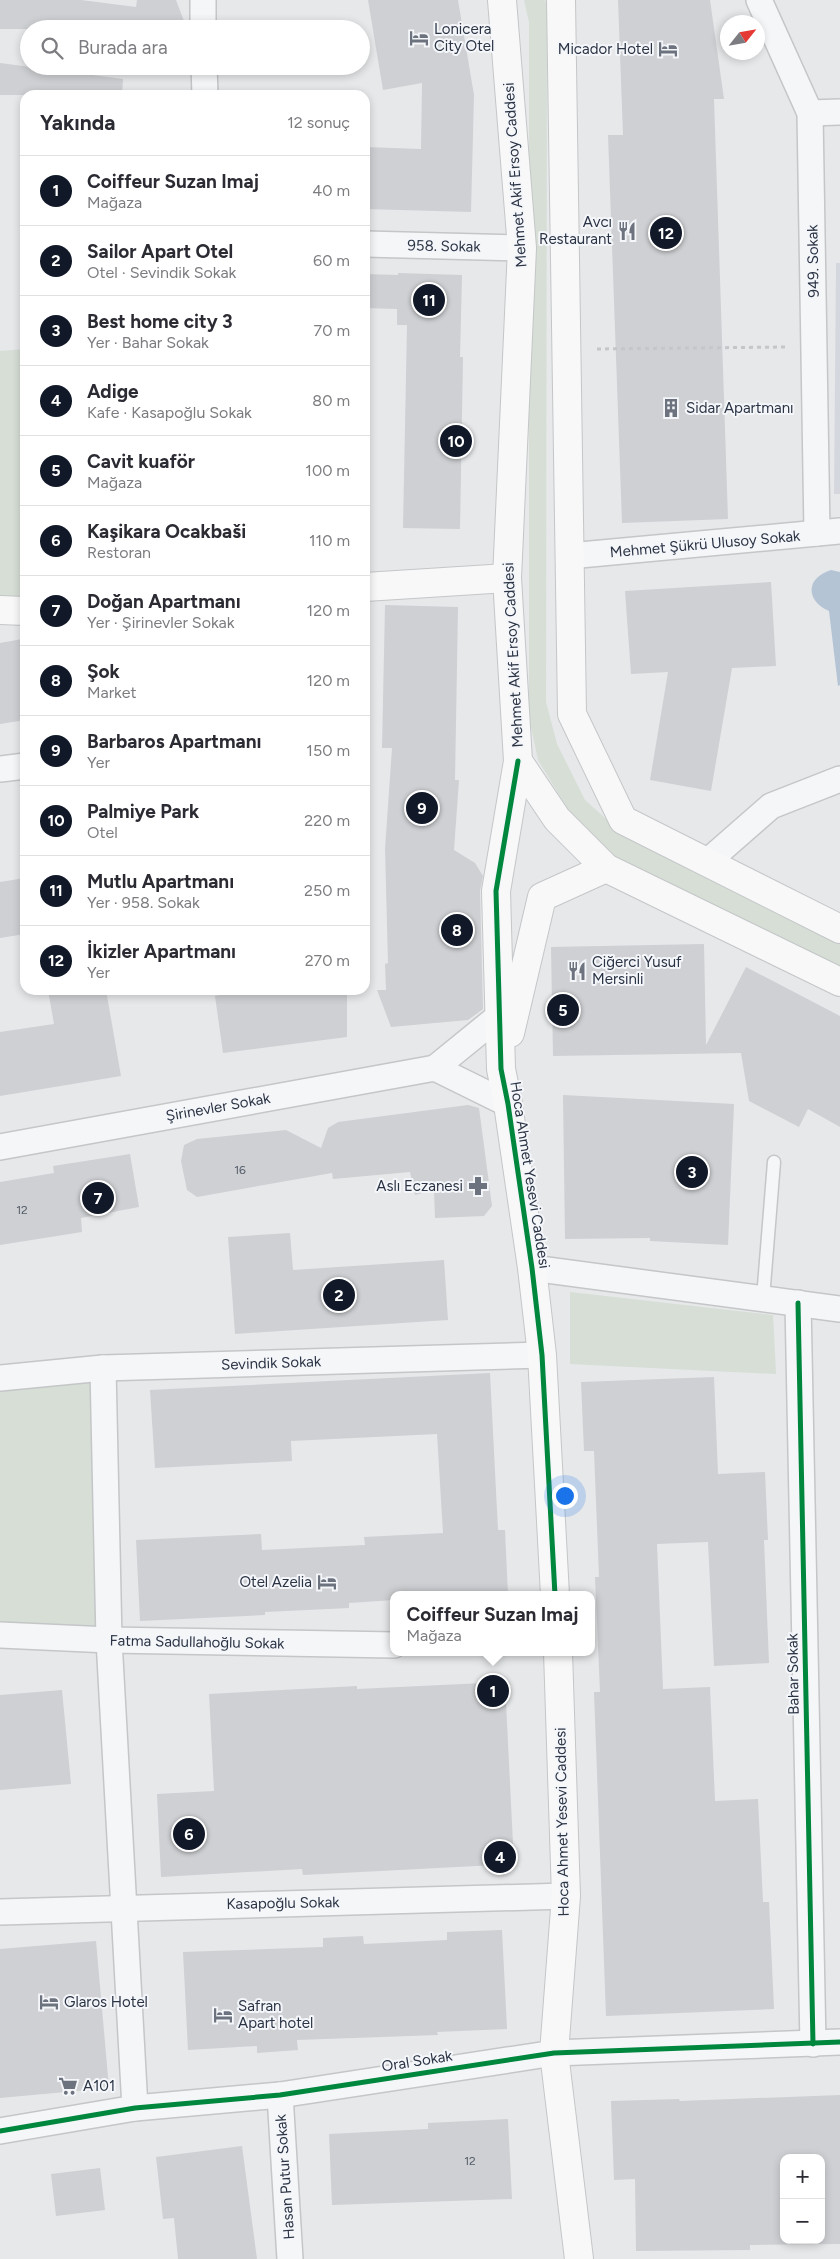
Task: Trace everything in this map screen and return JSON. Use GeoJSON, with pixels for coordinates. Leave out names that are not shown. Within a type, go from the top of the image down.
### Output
{"type":"FeatureCollection","features":[{"type":"Feature","properties":{"kind":"main road","name":"Mehmet Akif Ersoy Caddesi"},"geometry":{"type":"LineString","coordinates":[[502,0],[522,248],[507,578],[518,761],[557,819],[606,868],[840,982]]}},
{"type":"Feature","properties":{"kind":"main road"},"geometry":{"type":"LineString","coordinates":[[560,0],[572,714],[623,820],[840,929]]}},
{"type":"Feature","properties":{"kind":"main road"},"geometry":{"type":"LineString","coordinates":[[370,587],[507,578]]}},
{"type":"Feature","properties":{"kind":"main road"},"geometry":{"type":"LineString","coordinates":[[0,610],[20,610]]}},
{"type":"Feature","properties":{"kind":"main road","name":"Hoca Ahmet Yesevi Caddesi"},"geometry":{"type":"LineString","coordinates":[[518,761],[496,891],[501,1069],[508,1104],[532,1268],[542,1355],[555,1591]]}},
{"type":"Feature","properties":{"kind":"main road","name":"Hoca Ahmet Yesevi Caddesi"},"geometry":{"type":"LineString","coordinates":[[501,1069],[542,897],[606,868]]}},
{"type":"Feature","properties":{"kind":"main road","name":"Hoca Ahmet Yesevi Caddesi"},"geometry":{"type":"LineString","coordinates":[[558,1656],[566,1896],[554,2053],[579,2259]]}},
{"type":"Feature","properties":{"kind":"street"},"geometry":{"type":"LineString","coordinates":[[203,0],[203,20]]}},
{"type":"Feature","properties":{"kind":"street","name":"949. Sokak"},"geometry":{"type":"LineString","coordinates":[[759,0],[810,113],[814,347],[828,532]]}},
{"type":"Feature","properties":{"kind":"street"},"geometry":{"type":"LineString","coordinates":[[204,75],[205,90]]}},
{"type":"Feature","properties":{"kind":"street"},"geometry":{"type":"LineString","coordinates":[[810,113],[840,112]]}},
{"type":"Feature","properties":{"kind":"street","name":"958. Sokak"},"geometry":{"type":"LineString","coordinates":[[370,244],[522,248]]}},
{"type":"Feature","properties":{"kind":"street","name":"Mehmet Şükrü Ulusoy Sokak"},"geometry":{"type":"LineString","coordinates":[[569,556],[828,532]]}},
{"type":"Feature","properties":{"kind":"street"},"geometry":{"type":"LineString","coordinates":[[0,769],[20,767]]}},
{"type":"Feature","properties":{"kind":"street"},"geometry":{"type":"LineString","coordinates":[[707,862],[770,806],[840,779]]}},
{"type":"Feature","properties":{"kind":"street","name":"Şirinevler Sokak"},"geometry":{"type":"LineString","coordinates":[[0,1147],[436,1068],[499,1016]]}},
{"type":"Feature","properties":{"kind":"street"},"geometry":{"type":"LineString","coordinates":[[436,1068],[508,1104]]}},
{"type":"Feature","properties":{"kind":"street"},"geometry":{"type":"LineString","coordinates":[[532,1268],[840,1309]]}},
{"type":"Feature","properties":{"kind":"street","name":"Bahar Sokak"},"geometry":{"type":"LineString","coordinates":[[798,1303],[813,2044]]}},
{"type":"Feature","properties":{"kind":"street","name":"Sevindik Sokak"},"geometry":{"type":"LineString","coordinates":[[0,1378],[103,1368],[542,1355]]}},
{"type":"Feature","properties":{"kind":"street"},"geometry":{"type":"LineString","coordinates":[[103,1368],[109,1640],[135,2108]]}},
{"type":"Feature","properties":{"kind":"street","name":"Fatma Sadullahoğlu Sokak"},"geometry":{"type":"LineString","coordinates":[[0,1635],[109,1640],[390,1645]]}},
{"type":"Feature","properties":{"kind":"street","name":"Kasapoğlu Sokak"},"geometry":{"type":"LineString","coordinates":[[0,1912],[566,1896]]}},
{"type":"Feature","properties":{"kind":"street","name":"Oral Sokak"},"geometry":{"type":"LineString","coordinates":[[0,2131],[135,2108],[280,2095],[554,2053],[840,2042]]}},
{"type":"Feature","properties":{"kind":"street","name":"Hasan Putur Sokak"},"geometry":{"type":"LineString","coordinates":[[280,2095],[290,2259]]}},
{"type":"Feature","properties":{"kind":"lane"},"geometry":{"type":"LineString","coordinates":[[763,1298],[774,1162]]}},
{"type":"Feature","properties":{"kind":"path"},"geometry":{"type":"LineString","coordinates":[[566,350],[814,347]]}},
{"type":"Feature","properties":{"kind":"shaded area"},"geometry":{"type":"Polygon","coordinates":[[[524,0],[545,0],[547,6],[546,702],[557,744],[585,800],[614,826],[840,942],[840,969],[616,859],[573,818],[538,760],[529,717],[529,22],[524,0]]]}},
{"type":"Feature","properties":{"kind":"shaded area"},"geometry":{"type":"Polygon","coordinates":[[[836,263],[840,263],[840,494],[834,494],[836,263]]]}},
{"type":"Feature","properties":{"kind":"shaded area"},"geometry":{"type":"Polygon","coordinates":[[[20,349],[20,600],[0,600],[0,351],[20,349]]]}},
{"type":"Feature","properties":{"kind":"shaded area"},"geometry":{"type":"Polygon","coordinates":[[[570,1292],[773,1315],[776,1374],[570,1364],[570,1292]]]}},
{"type":"Feature","properties":{"kind":"shaded area"},"geometry":{"type":"Polygon","coordinates":[[[94,1378],[99,1632],[0,1628],[0,1387],[94,1378]]]}},
{"type":"Feature","properties":{"kind":"water"},"geometry":{"type":"Polygon","coordinates":[[[831,570],[840,572],[840,685],[838,686],[829,611],[816,602],[812,590],[816,578],[831,570]]]}},
{"type":"Feature","properties":{"kind":"building"},"geometry":{"type":"Polygon","coordinates":[[[0,0],[81,0],[136,7],[137,0],[176,0],[184,20],[20,20],[20,29],[0,29],[0,0]]]}},
{"type":"Feature","properties":{"kind":"building"},"geometry":{"type":"Polygon","coordinates":[[[368,0],[458,0],[474,95],[471,212],[370,209],[370,147],[421,149],[422,83],[383,90],[368,0]]]}},
{"type":"Feature","properties":{"kind":"building"},"geometry":{"type":"Polygon","coordinates":[[[618,0],[710,0],[724,99],[714,99],[728,519],[622,523],[608,135],[623,135],[618,0]]]}},
{"type":"Feature","properties":{"kind":"building"},"geometry":{"type":"Polygon","coordinates":[[[0,63],[20,66],[20,75],[92,75],[123,79],[122,90],[20,90],[20,95],[0,95],[0,63]]]}},
{"type":"Feature","properties":{"kind":"building"},"geometry":{"type":"Polygon","coordinates":[[[398,273],[462,275],[460,357],[463,357],[460,529],[403,528],[407,325],[397,325],[397,309],[370,308],[370,274],[398,275],[398,273]]]}},
{"type":"Feature","properties":{"kind":"building"},"geometry":{"type":"Polygon","coordinates":[[[771,582],[776,666],[732,668],[711,791],[650,780],[668,672],[631,674],[625,591],[771,582]]]}},
{"type":"Feature","properties":{"kind":"building"},"geometry":{"type":"Polygon","coordinates":[[[385,605],[458,607],[455,780],[459,780],[454,850],[475,863],[483,876],[480,891],[483,1009],[468,1020],[391,1027],[377,990],[386,990],[385,964],[388,963],[385,849],[392,748],[382,748],[385,605]]]}},
{"type":"Feature","properties":{"kind":"building"},"geometry":{"type":"Polygon","coordinates":[[[20,639],[20,721],[0,724],[0,643],[20,639]]]}},
{"type":"Feature","properties":{"kind":"building"},"geometry":{"type":"Polygon","coordinates":[[[20,879],[20,935],[0,938],[0,882],[20,879]]]}},
{"type":"Feature","properties":{"kind":"building"},"geometry":{"type":"Polygon","coordinates":[[[704,944],[706,1045],[746,967],[840,1016],[840,1127],[808,1109],[799,1127],[749,1101],[741,1053],[553,1056],[551,947],[704,944]]]}},
{"type":"Feature","properties":{"kind":"building"},"geometry":{"type":"Polygon","coordinates":[[[49,995],[107,995],[121,1076],[0,1096],[0,1032],[54,1024],[49,995]]]}},
{"type":"Feature","properties":{"kind":"building"},"geometry":{"type":"Polygon","coordinates":[[[347,995],[347,1037],[223,1053],[215,996],[347,995]]]}},
{"type":"Feature","properties":{"kind":"building"},"geometry":{"type":"Polygon","coordinates":[[[563,1095],[734,1104],[728,1245],[650,1241],[650,1238],[565,1239],[563,1095]]]}},
{"type":"Feature","properties":{"kind":"building"},"geometry":{"type":"Polygon","coordinates":[[[468,1105],[479,1108],[492,1206],[484,1216],[435,1218],[434,1190],[415,1195],[410,1172],[333,1179],[332,1173],[197,1197],[187,1190],[181,1161],[184,1145],[197,1139],[286,1130],[321,1148],[328,1128],[338,1122],[468,1105]]]}},
{"type":"Feature","properties":{"kind":"building"},"geometry":{"type":"Polygon","coordinates":[[[130,1154],[139,1207],[81,1218],[82,1232],[0,1245],[0,1182],[54,1173],[53,1166],[130,1154]]]}},
{"type":"Feature","properties":{"kind":"building"},"geometry":{"type":"Polygon","coordinates":[[[290,1233],[293,1270],[444,1260],[448,1320],[235,1334],[228,1237],[290,1233]]]}},
{"type":"Feature","properties":{"kind":"building"},"geometry":{"type":"Polygon","coordinates":[[[490,1373],[498,1530],[505,1530],[508,1591],[390,1591],[390,1600],[349,1603],[349,1608],[265,1612],[265,1615],[140,1621],[136,1540],[261,1534],[262,1550],[365,1545],[364,1537],[443,1533],[437,1434],[291,1441],[292,1461],[155,1468],[150,1390],[490,1373]]]}},
{"type":"Feature","properties":{"kind":"building"},"geometry":{"type":"Polygon","coordinates":[[[714,1377],[718,1474],[765,1472],[768,1540],[764,1540],[769,1663],[714,1666],[708,1542],[657,1544],[663,1689],[710,1687],[715,1801],[758,1799],[763,1902],[769,1902],[774,2009],[606,2016],[594,1692],[600,1692],[595,1577],[599,1577],[594,1451],[584,1451],[581,1382],[714,1377]]]}},
{"type":"Feature","properties":{"kind":"building"},"geometry":{"type":"Polygon","coordinates":[[[505,1682],[514,1864],[303,1875],[302,1869],[161,1877],[157,1794],[214,1791],[209,1694],[357,1686],[357,1689],[505,1682]]]}},
{"type":"Feature","properties":{"kind":"building"},"geometry":{"type":"Polygon","coordinates":[[[62,1690],[71,1784],[0,1790],[0,1695],[62,1690]]]}},
{"type":"Feature","properties":{"kind":"building"},"geometry":{"type":"Polygon","coordinates":[[[502,1930],[507,2029],[437,2032],[438,2035],[297,2040],[298,2050],[257,2053],[257,2046],[188,2050],[183,1952],[323,1947],[323,1938],[363,1936],[364,1944],[447,1940],[447,1932],[502,1930]]]}},
{"type":"Feature","properties":{"kind":"building"},"geometry":{"type":"Polygon","coordinates":[[[96,1941],[109,2088],[0,2098],[0,1949],[96,1941]]]}},
{"type":"Feature","properties":{"kind":"building"},"geometry":{"type":"Polygon","coordinates":[[[840,2095],[840,2244],[750,2245],[750,2250],[636,2251],[635,2179],[614,2180],[611,2101],[679,2099],[680,2101],[840,2095]]]}},
{"type":"Feature","properties":{"kind":"building"},"geometry":{"type":"Polygon","coordinates":[[[508,2119],[512,2199],[332,2205],[329,2134],[428,2129],[428,2123],[508,2119]]]}},
{"type":"Feature","properties":{"kind":"building"},"geometry":{"type":"Polygon","coordinates":[[[242,2146],[257,2259],[178,2259],[174,2218],[163,2219],[156,2157],[242,2146]]]}},
{"type":"Feature","properties":{"kind":"building"},"geometry":{"type":"Polygon","coordinates":[[[100,2168],[105,2210],[56,2216],[51,2174],[100,2168]]]}},
{"type":"Feature","properties":{"kind":"cycle path"},"geometry":{"type":"LineString","coordinates":[[518,761],[496,891],[501,1069],[508,1104],[532,1268],[542,1355],[555,1591]]}},
{"type":"Feature","properties":{"kind":"cycle path"},"geometry":{"type":"LineString","coordinates":[[798,1303],[813,2044]]}},
{"type":"Feature","properties":{"kind":"cycle path"},"geometry":{"type":"LineString","coordinates":[[0,2131],[135,2108],[280,2095],[554,2053],[840,2042]]}},
{"type":"Feature","properties":{"kind":"place","name":"Lonicera City Otel"},"geometry":{"type":"Point","coordinates":[419,38]}},
{"type":"Feature","properties":{"kind":"place","name":"Micador Hotel"},"geometry":{"type":"Point","coordinates":[668,49]}},
{"type":"Feature","properties":{"kind":"place","name":"Avcı Restaurant"},"geometry":{"type":"Point","coordinates":[627,231]}},
{"type":"Feature","properties":{"kind":"place","name":"İkizler Apartmanı"},"geometry":{"type":"Point","coordinates":[666,233]}},
{"type":"Feature","properties":{"kind":"place","name":"Mutlu Apartmanı"},"geometry":{"type":"Point","coordinates":[429,300]}},
{"type":"Feature","properties":{"kind":"place","name":"Sidar Apartmanı"},"geometry":{"type":"Point","coordinates":[671,408]}},
{"type":"Feature","properties":{"kind":"place","name":"Palmiye Park"},"geometry":{"type":"Point","coordinates":[456,441]}},
{"type":"Feature","properties":{"kind":"place","name":"Barbaros Apartmanı"},"geometry":{"type":"Point","coordinates":[422,808]}},
{"type":"Feature","properties":{"kind":"place","name":"Şok"},"geometry":{"type":"Point","coordinates":[457,930]}},
{"type":"Feature","properties":{"kind":"place","name":"Ciğerci Yusuf Mersinli"},"geometry":{"type":"Point","coordinates":[577,971]}},
{"type":"Feature","properties":{"kind":"place","name":"Cavit kuaför"},"geometry":{"type":"Point","coordinates":[563,1010]}},
{"type":"Feature","properties":{"kind":"place","name":"Best home city 3"},"geometry":{"type":"Point","coordinates":[692,1172]}},
{"type":"Feature","properties":{"kind":"place","name":"Aslı Eczanesi"},"geometry":{"type":"Point","coordinates":[478,1186]}},
{"type":"Feature","properties":{"kind":"place","name":"Doğan Apartmanı"},"geometry":{"type":"Point","coordinates":[98,1198]}},
{"type":"Feature","properties":{"kind":"place","name":"Sailor Apart Otel"},"geometry":{"type":"Point","coordinates":[339,1295]}},
{"type":"Feature","properties":{"kind":"place","name":"Otel Azelia"},"geometry":{"type":"Point","coordinates":[327,1582]}},
{"type":"Feature","properties":{"kind":"place","name":"Coiffeur Suzan Imaj"},"geometry":{"type":"Point","coordinates":[493,1691]}},
{"type":"Feature","properties":{"kind":"place","name":"Kaşikara Ocakbaši"},"geometry":{"type":"Point","coordinates":[189,1834]}},
{"type":"Feature","properties":{"kind":"place","name":"Adige"},"geometry":{"type":"Point","coordinates":[500,1857]}},
{"type":"Feature","properties":{"kind":"place","name":"Glaros Hotel"},"geometry":{"type":"Point","coordinates":[49,2002]}},
{"type":"Feature","properties":{"kind":"place","name":"Safran Apart hotel"},"geometry":{"type":"Point","coordinates":[223,2015]}},
{"type":"Feature","properties":{"kind":"place","name":"A101"},"geometry":{"type":"Point","coordinates":[68,2086]}}]}
